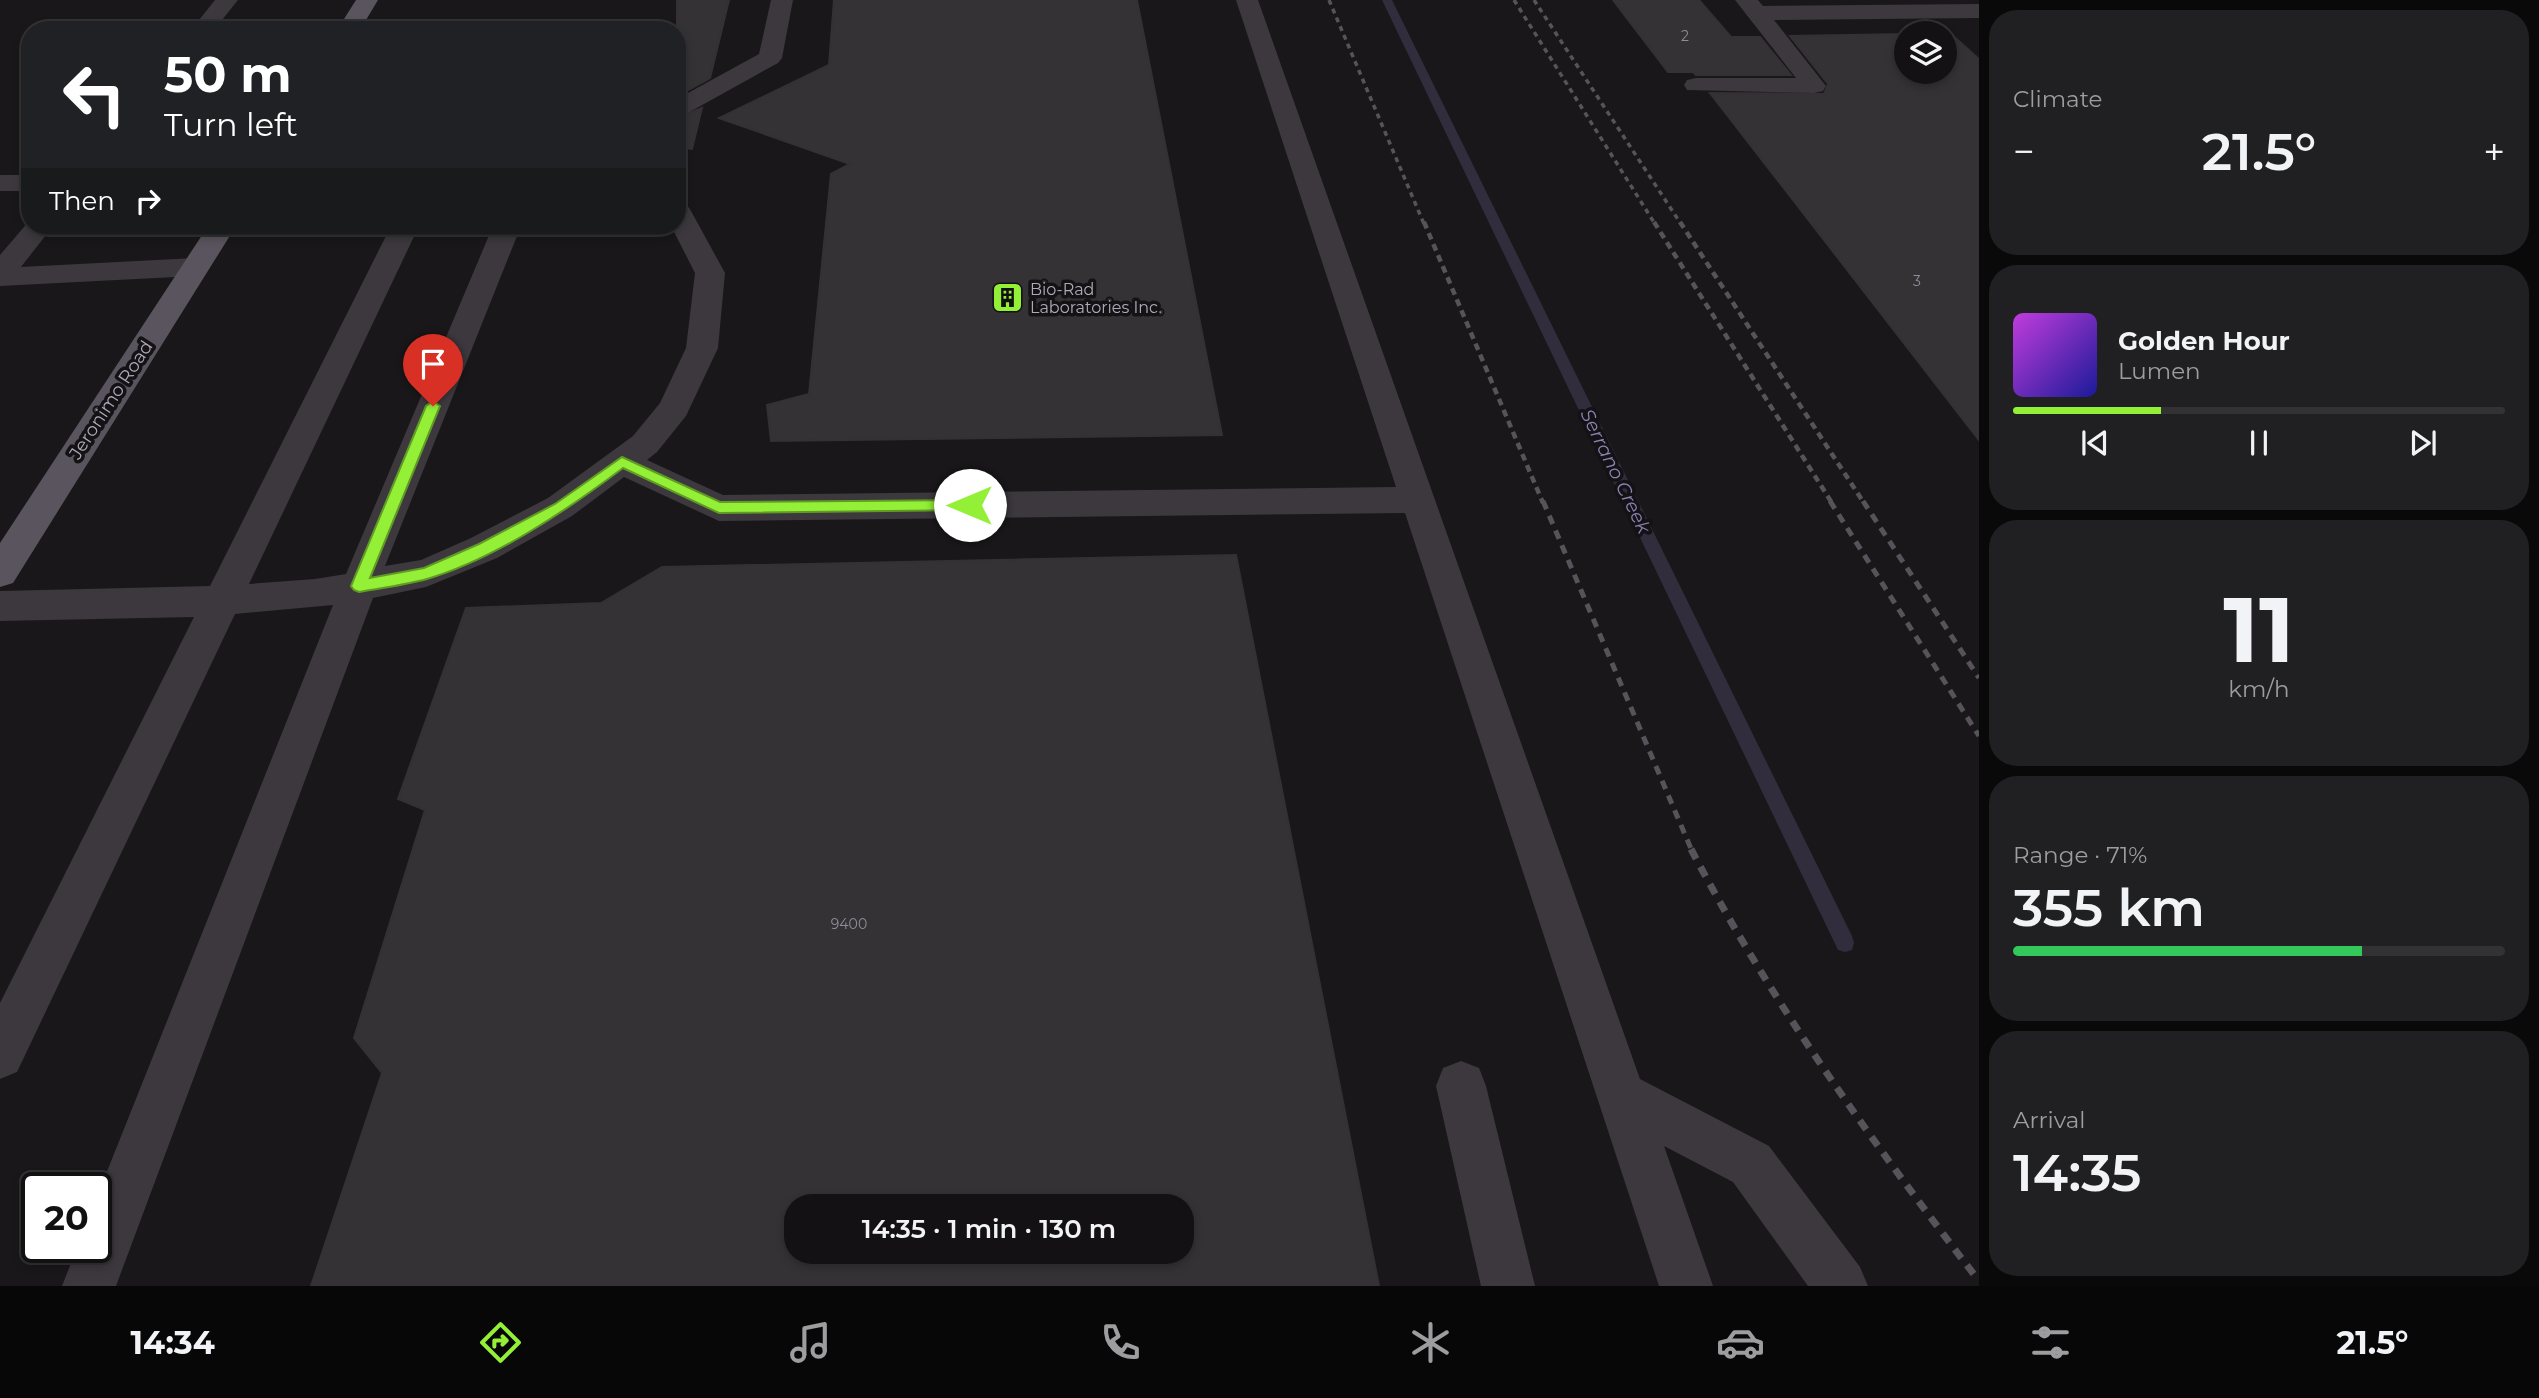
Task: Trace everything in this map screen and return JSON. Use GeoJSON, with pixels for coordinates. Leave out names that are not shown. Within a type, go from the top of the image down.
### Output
{"type":"FeatureCollection","features":[{"type":"Feature","properties":{"kind":"main road"},"geometry":{"type":"LineString","coordinates":[[354,21],[367,0]]}},
{"type":"Feature","properties":{"kind":"main road","name":"Jeronimo Road"},"geometry":{"type":"LineString","coordinates":[[0,573],[216,235]]}},
{"type":"Feature","properties":{"kind":"lane"},"geometry":{"type":"LineString","coordinates":[[210,21],[227,0]]}},
{"type":"Feature","properties":{"kind":"lane"},"geometry":{"type":"LineString","coordinates":[[686,103],[770,58],[782,0]]}},
{"type":"Feature","properties":{"kind":"lane"},"geometry":{"type":"LineString","coordinates":[[1247,0],[1686,1286]]}},
{"type":"Feature","properties":{"kind":"lane"},"geometry":{"type":"LineString","coordinates":[[1751,7],[1979,11]]}},
{"type":"Feature","properties":{"kind":"lane"},"geometry":{"type":"LineString","coordinates":[[1696,85],[1814,86],[1751,7]]}},
{"type":"Feature","properties":{"kind":"lane"},"geometry":{"type":"LineString","coordinates":[[0,183],[21,183]]}},
{"type":"Feature","properties":{"kind":"lane"},"geometry":{"type":"LineString","coordinates":[[0,606],[165,604],[315,594],[426,573],[484,548],[560,508],[645,444],[674,408],[702,348],[710,274],[686,228]]}},
{"type":"Feature","properties":{"kind":"lane"},"geometry":{"type":"LineString","coordinates":[[0,276],[32,235]]}},
{"type":"Feature","properties":{"kind":"lane"},"geometry":{"type":"LineString","coordinates":[[0,1055],[401,235]]}},
{"type":"Feature","properties":{"kind":"lane"},"geometry":{"type":"LineString","coordinates":[[89,1286],[359,586],[503,235]]}},
{"type":"Feature","properties":{"kind":"lane"},"geometry":{"type":"LineString","coordinates":[[0,276],[195,267]]}},
{"type":"Feature","properties":{"kind":"lane"},"geometry":{"type":"LineString","coordinates":[[622,462],[719,508],[1418,500]]}},
{"type":"Feature","properties":{"kind":"lane"},"geometry":{"type":"LineString","coordinates":[[1461,1086],[1508,1286]]}},
{"type":"Feature","properties":{"kind":"lane"},"geometry":{"type":"LineString","coordinates":[[1622,1096],[1751,1164],[1841,1286]]}},
{"type":"Feature","properties":{"kind":"building"},"geometry":{"type":"Polygon","coordinates":[[[677,0],[729,0],[710,78],[686,91],[686,21],[677,21],[677,0]]]}},
{"type":"Feature","properties":{"kind":"building","name":"Bio-Rad Laboratories Inc."},"geometry":{"type":"Polygon","coordinates":[[[834,0],[1137,0],[1222,435],[771,441],[767,405],[809,394],[831,174],[850,164],[719,118],[829,65],[834,0]]]}},
{"type":"Feature","properties":{"kind":"building"},"geometry":{"type":"Polygon","coordinates":[[[1613,0],[1699,0],[1731,37],[1760,37],[1791,75],[1696,75],[1693,72],[1668,72],[1613,0]]]}},
{"type":"Feature","properties":{"kind":"building"},"geometry":{"type":"Polygon","coordinates":[[[1894,34],[1894,84],[1957,84],[1957,39],[1979,59],[1979,440],[1710,93],[1824,94],[1828,84],[1790,36],[1894,34]]]}},
{"type":"Feature","properties":{"kind":"building"},"geometry":{"type":"Polygon","coordinates":[[[702,108],[692,149],[686,148],[686,114],[702,108]]]}},
{"type":"Feature","properties":{"kind":"building"},"geometry":{"type":"Polygon","coordinates":[[[1236,555],[1379,1286],[311,1286],[382,1073],[354,1038],[425,810],[398,799],[466,608],[601,603],[662,567],[1236,555]]]}},
{"type":"Feature","properties":{"kind":"waterway","name":"Serrano Creek"},"geometry":{"type":"LineString","coordinates":[[1387,0],[1845,943]]}},
{"type":"Feature","properties":{"kind":"railway"},"geometry":{"type":"LineString","coordinates":[[1329,0],[1424,224]]}},
{"type":"Feature","properties":{"kind":"railway"},"geometry":{"type":"LineString","coordinates":[[1514,0],[1655,224]]}},
{"type":"Feature","properties":{"kind":"railway"},"geometry":{"type":"LineString","coordinates":[[1534,0],[1681,224]]}},
{"type":"Feature","properties":{"kind":"railway"},"geometry":{"type":"LineString","coordinates":[[1424,222],[1543,503]]}},
{"type":"Feature","properties":{"kind":"railway"},"geometry":{"type":"LineString","coordinates":[[1654,222],[1832,503]]}},
{"type":"Feature","properties":{"kind":"railway"},"geometry":{"type":"LineString","coordinates":[[1680,222],[1864,503]]}},
{"type":"Feature","properties":{"kind":"railway"},"geometry":{"type":"LineString","coordinates":[[1543,501],[1692,850]]}},
{"type":"Feature","properties":{"kind":"railway"},"geometry":{"type":"LineString","coordinates":[[1830,501],[1979,736]]}},
{"type":"Feature","properties":{"kind":"railway"},"geometry":{"type":"LineString","coordinates":[[1863,501],[1979,678]]}},
{"type":"Feature","properties":{"kind":"railway"},"geometry":{"type":"LineString","coordinates":[[1692,850],[1755,962],[1826,1071],[1979,1281]]}},
{"type":"Feature","properties":{"kind":"place","name":"Bio-Rad Laboratories Inc."},"geometry":{"type":"Point","coordinates":[1007,298]}},
{"type":"Feature","properties":{"kind":"route"},"geometry":{"type":"LineString","coordinates":[[433,406],[359,586],[426,573],[484,548],[560,508],[622,462],[719,508],[970,505]]}}]}
